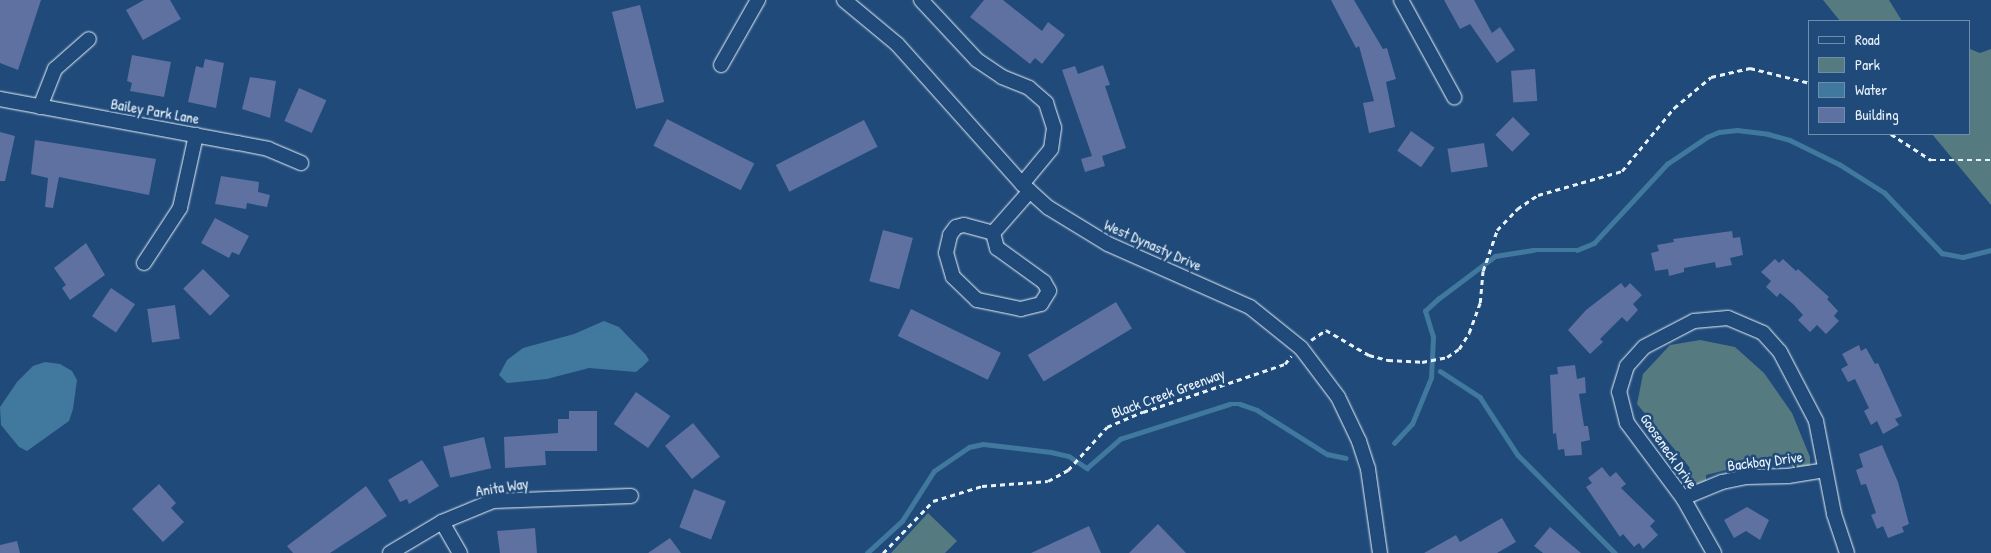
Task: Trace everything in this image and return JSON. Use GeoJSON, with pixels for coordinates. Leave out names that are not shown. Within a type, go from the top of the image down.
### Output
{"type":"FeatureCollection","features":[{"type":"Feature","properties":{"kind":"street"},"geometry":{"type":"LineString","coordinates":[[721,65],[758,0]]}},
{"type":"Feature","properties":{"kind":"street","name":"West Dynasty Drive"},"geometry":{"type":"LineString","coordinates":[[844,0],[897,44],[1026,188],[1090,234],[1250,307],[1300,348],[1338,398],[1359,441],[1368,469],[1380,553]]}},
{"type":"Feature","properties":{"kind":"street"},"geometry":{"type":"LineString","coordinates":[[921,0],[977,60],[1002,78],[1029,88],[1046,103],[1054,128],[1051,149],[1026,188],[993,233]]}},
{"type":"Feature","properties":{"kind":"street"},"geometry":{"type":"LineString","coordinates":[[1401,0],[1454,97]]}},
{"type":"Feature","properties":{"kind":"street"},"geometry":{"type":"LineString","coordinates":[[40,107],[55,69],[89,39]]}},
{"type":"Feature","properties":{"kind":"street","name":"Bailey Park Lane"},"geometry":{"type":"LineString","coordinates":[[0,99],[268,149],[301,163]]}},
{"type":"Feature","properties":{"kind":"street"},"geometry":{"type":"LineString","coordinates":[[144,263],[180,208],[196,135]]}},
{"type":"Feature","properties":{"kind":"street"},"geometry":{"type":"LineString","coordinates":[[964,225],[993,233],[997,248],[1044,282],[1050,291],[1041,304],[1021,310],[992,306],[977,300],[952,277],[946,253],[950,235],[956,228],[964,225]]}},
{"type":"Feature","properties":{"kind":"street","name":"Gooseneck Drive"},"geometry":{"type":"LineString","coordinates":[[1714,553],[1683,498],[1627,423],[1619,392],[1627,366],[1644,347],[1694,321],[1728,318],[1763,333],[1780,352],[1816,421],[1824,470],[1847,553]]}},
{"type":"Feature","properties":{"kind":"street","name":"Backbay Drive"},"geometry":{"type":"LineString","coordinates":[[1683,498],[1722,482],[1746,477],[1788,476],[1824,470]]}},
{"type":"Feature","properties":{"kind":"street","name":"Anita Way"},"geometry":{"type":"LineString","coordinates":[[390,553],[442,522],[473,507],[510,499],[631,496]]}},
{"type":"Feature","properties":{"kind":"street"},"geometry":{"type":"LineString","coordinates":[[442,522],[460,553]]}},
{"type":"Feature","properties":{"kind":"path"},"geometry":{"type":"LineString","coordinates":[[1315,336],[1326,330],[1370,355],[1388,360],[1422,362],[1447,357],[1459,349],[1469,333],[1480,303],[1483,271],[1497,230],[1517,209],[1538,195],[1622,171],[1674,108],[1711,76],[1750,68],[1808,82]]}},
{"type":"Feature","properties":{"kind":"path"},"geometry":{"type":"LineString","coordinates":[[1893,135],[1931,160],[1991,160]]}},
{"type":"Feature","properties":{"kind":"path","name":"Black Creek Greenway"},"geometry":{"type":"LineString","coordinates":[[883,553],[933,501],[982,486],[1048,481],[1070,468],[1107,427],[1143,412],[1285,364],[1291,356]]}},
{"type":"Feature","properties":{"kind":"green space"},"geometry":{"type":"Polygon","coordinates":[[[1823,0],[1889,0],[1901,20],[1839,20],[1823,0]]]}},
{"type":"Feature","properties":{"kind":"green space"},"geometry":{"type":"Polygon","coordinates":[[[1971,49],[1980,53],[1991,49],[1991,205],[1933,135],[1971,135],[1971,49]]]}},
{"type":"Feature","properties":{"kind":"green space"},"geometry":{"type":"Polygon","coordinates":[[[1700,340],[1735,347],[1764,373],[1792,413],[1810,457],[1810,466],[1797,471],[1782,456],[1706,475],[1706,481],[1689,486],[1685,479],[1690,468],[1637,404],[1643,374],[1670,345],[1700,340]]]}},
{"type":"Feature","properties":{"kind":"green space"},"geometry":{"type":"Polygon","coordinates":[[[928,513],[957,541],[945,553],[891,553],[928,513]]]}},
{"type":"Feature","properties":{"kind":"water"},"geometry":{"type":"Polygon","coordinates":[[[604,321],[619,327],[646,355],[649,360],[636,372],[589,368],[547,379],[507,383],[499,375],[507,360],[523,348],[574,334],[604,321]]]}},
{"type":"Feature","properties":{"kind":"water"},"geometry":{"type":"Polygon","coordinates":[[[45,362],[60,364],[72,371],[77,380],[73,409],[69,421],[27,451],[19,447],[1,425],[0,407],[17,382],[33,366],[45,362]]]}},
{"type":"Feature","properties":{"kind":"building"},"geometry":{"type":"Polygon","coordinates":[[[0,0],[41,0],[18,70],[0,63],[0,0]]]}},
{"type":"Feature","properties":{"kind":"building"},"geometry":{"type":"Polygon","coordinates":[[[144,0],[170,0],[181,19],[143,40],[126,10],[144,0]]]}},
{"type":"Feature","properties":{"kind":"building"},"geometry":{"type":"Polygon","coordinates":[[[984,0],[1003,0],[1042,31],[1048,22],[1065,35],[1042,64],[1035,58],[1030,64],[970,17],[984,0]]]}},
{"type":"Feature","properties":{"kind":"building"},"geometry":{"type":"Polygon","coordinates":[[[1331,0],[1354,0],[1383,49],[1387,48],[1396,79],[1386,82],[1395,127],[1369,133],[1363,103],[1374,101],[1359,46],[1356,48],[1331,0]]]}},
{"type":"Feature","properties":{"kind":"building"},"geometry":{"type":"Polygon","coordinates":[[[1444,0],[1474,0],[1492,33],[1500,27],[1515,50],[1497,63],[1470,24],[1460,29],[1444,0]]]}},
{"type":"Feature","properties":{"kind":"building"},"geometry":{"type":"Polygon","coordinates":[[[640,5],[664,102],[636,109],[612,12],[640,5]]]}},
{"type":"Feature","properties":{"kind":"building"},"geometry":{"type":"Polygon","coordinates":[[[132,55],[171,62],[164,97],[130,91],[132,83],[127,81],[132,55]]]}},
{"type":"Feature","properties":{"kind":"building"},"geometry":{"type":"Polygon","coordinates":[[[205,59],[224,63],[216,108],[188,102],[196,66],[203,68],[205,59]]]}},
{"type":"Feature","properties":{"kind":"building"},"geometry":{"type":"Polygon","coordinates":[[[1103,65],[1110,85],[1105,86],[1126,148],[1102,156],[1105,166],[1085,172],[1081,159],[1092,156],[1062,70],[1075,66],[1078,74],[1103,65]]]}},
{"type":"Feature","properties":{"kind":"building"},"geometry":{"type":"Polygon","coordinates":[[[1535,69],[1537,101],[1513,103],[1511,71],[1535,69]]]}},
{"type":"Feature","properties":{"kind":"building"},"geometry":{"type":"Polygon","coordinates":[[[250,77],[276,81],[270,118],[242,109],[250,77]]]}},
{"type":"Feature","properties":{"kind":"building"},"geometry":{"type":"Polygon","coordinates":[[[299,88],[326,100],[312,133],[284,121],[299,88]]]}},
{"type":"Feature","properties":{"kind":"building"},"geometry":{"type":"Polygon","coordinates":[[[1513,117],[1530,134],[1512,152],[1495,135],[1513,117]]]}},
{"type":"Feature","properties":{"kind":"building"},"geometry":{"type":"Polygon","coordinates":[[[667,119],[754,163],[741,190],[653,146],[667,119]]]}},
{"type":"Feature","properties":{"kind":"building"},"geometry":{"type":"Polygon","coordinates":[[[864,120],[878,147],[789,192],[776,165],[864,120]]]}},
{"type":"Feature","properties":{"kind":"building"},"geometry":{"type":"Polygon","coordinates":[[[1411,131],[1435,148],[1421,167],[1397,151],[1411,131]]]}},
{"type":"Feature","properties":{"kind":"building"},"geometry":{"type":"Polygon","coordinates":[[[0,132],[15,136],[5,181],[0,181],[0,132]]]}},
{"type":"Feature","properties":{"kind":"building"},"geometry":{"type":"Polygon","coordinates":[[[35,140],[156,159],[149,195],[59,177],[53,208],[45,207],[48,178],[31,174],[35,140]]]}},
{"type":"Feature","properties":{"kind":"building"},"geometry":{"type":"Polygon","coordinates":[[[1484,143],[1488,167],[1451,172],[1447,149],[1484,143]]]}},
{"type":"Feature","properties":{"kind":"building"},"geometry":{"type":"Polygon","coordinates":[[[221,176],[259,182],[258,192],[270,195],[267,207],[247,203],[246,209],[215,204],[221,176]]]}},
{"type":"Feature","properties":{"kind":"building"},"geometry":{"type":"Polygon","coordinates":[[[215,218],[249,236],[239,255],[232,252],[229,258],[201,243],[215,218]]]}},
{"type":"Feature","properties":{"kind":"building"},"geometry":{"type":"Polygon","coordinates":[[[883,230],[913,238],[899,289],[869,281],[883,230]]]}},
{"type":"Feature","properties":{"kind":"building"},"geometry":{"type":"Polygon","coordinates":[[[1732,231],[1733,238],[1740,237],[1743,255],[1730,258],[1732,265],[1716,268],[1715,262],[1684,268],[1684,272],[1669,276],[1668,269],[1655,271],[1651,253],[1659,251],[1657,245],[1674,242],[1673,239],[1732,231]]]}},
{"type":"Feature","properties":{"kind":"building"},"geometry":{"type":"Polygon","coordinates":[[[86,243],[105,275],[70,300],[62,288],[66,285],[54,268],[86,243]]]}},
{"type":"Feature","properties":{"kind":"building"},"geometry":{"type":"Polygon","coordinates":[[[1775,259],[1779,263],[1783,259],[1796,271],[1798,269],[1829,297],[1827,299],[1838,311],[1834,316],[1839,321],[1826,334],[1817,325],[1810,332],[1798,320],[1803,315],[1793,304],[1780,293],[1777,297],[1766,287],[1771,281],[1761,272],[1775,259]]]}},
{"type":"Feature","properties":{"kind":"building"},"geometry":{"type":"Polygon","coordinates":[[[203,269],[230,296],[210,316],[183,289],[203,269]]]}},
{"type":"Feature","properties":{"kind":"building"},"geometry":{"type":"Polygon","coordinates":[[[1621,283],[1625,288],[1630,283],[1642,295],[1633,304],[1638,310],[1627,322],[1622,317],[1600,339],[1603,342],[1590,354],[1568,330],[1586,310],[1621,283]]]}},
{"type":"Feature","properties":{"kind":"building"},"geometry":{"type":"Polygon","coordinates":[[[111,288],[135,304],[116,332],[92,316],[111,288]]]}},
{"type":"Feature","properties":{"kind":"building"},"geometry":{"type":"Polygon","coordinates":[[[1116,302],[1132,329],[1044,382],[1028,355],[1116,302]]]}},
{"type":"Feature","properties":{"kind":"building"},"geometry":{"type":"Polygon","coordinates":[[[175,305],[180,339],[152,343],[147,309],[175,305]]]}},
{"type":"Feature","properties":{"kind":"building"},"geometry":{"type":"Polygon","coordinates":[[[911,309],[1001,353],[988,380],[898,336],[911,309]]]}},
{"type":"Feature","properties":{"kind":"building"},"geometry":{"type":"Polygon","coordinates":[[[1859,345],[1861,351],[1866,348],[1875,364],[1878,363],[1902,416],[1895,419],[1899,425],[1883,434],[1877,421],[1871,425],[1864,411],[1869,408],[1855,379],[1848,382],[1841,369],[1848,365],[1842,354],[1859,345]]]}},
{"type":"Feature","properties":{"kind":"building"},"geometry":{"type":"Polygon","coordinates":[[[1575,365],[1577,379],[1585,377],[1586,393],[1579,394],[1584,426],[1588,426],[1590,440],[1581,442],[1582,455],[1565,456],[1564,449],[1558,450],[1556,433],[1553,434],[1550,375],[1558,374],[1557,367],[1575,365]]]}},
{"type":"Feature","properties":{"kind":"building"},"geometry":{"type":"Polygon","coordinates":[[[636,392],[670,416],[648,448],[614,424],[636,392]]]}},
{"type":"Feature","properties":{"kind":"building"},"geometry":{"type":"Polygon","coordinates":[[[569,411],[597,411],[597,451],[545,451],[546,465],[505,468],[504,437],[558,433],[558,419],[569,419],[569,411]]]}},
{"type":"Feature","properties":{"kind":"building"},"geometry":{"type":"Polygon","coordinates":[[[693,423],[720,456],[692,479],[665,446],[693,423]]]}},
{"type":"Feature","properties":{"kind":"building"},"geometry":{"type":"Polygon","coordinates":[[[484,437],[491,468],[450,478],[443,446],[484,437]]]}},
{"type":"Feature","properties":{"kind":"building"},"geometry":{"type":"Polygon","coordinates":[[[1882,445],[1898,482],[1909,524],[1902,527],[1904,532],[1888,538],[1883,526],[1877,529],[1871,515],[1876,513],[1866,484],[1861,485],[1856,470],[1863,467],[1859,454],[1882,445]]]}},
{"type":"Feature","properties":{"kind":"building"},"geometry":{"type":"Polygon","coordinates":[[[422,460],[439,486],[409,504],[407,499],[400,502],[388,480],[422,460]]]}},
{"type":"Feature","properties":{"kind":"building"},"geometry":{"type":"Polygon","coordinates":[[[1602,467],[1610,477],[1616,472],[1626,484],[1621,488],[1655,521],[1650,526],[1658,535],[1643,549],[1639,543],[1634,547],[1623,534],[1620,537],[1586,487],[1592,483],[1588,478],[1602,467]]]}},
{"type":"Feature","properties":{"kind":"building"},"geometry":{"type":"Polygon","coordinates":[[[159,484],[176,503],[171,508],[184,522],[163,542],[132,509],[159,484]]]}},
{"type":"Feature","properties":{"kind":"building"},"geometry":{"type":"Polygon","coordinates":[[[366,486],[387,516],[330,553],[293,553],[287,546],[366,486]]]}},
{"type":"Feature","properties":{"kind":"building"},"geometry":{"type":"Polygon","coordinates":[[[694,489],[726,501],[711,539],[679,527],[694,489]]]}},
{"type":"Feature","properties":{"kind":"building"},"geometry":{"type":"Polygon","coordinates":[[[1747,507],[1769,520],[1760,540],[1746,531],[1734,538],[1724,520],[1747,507]]]}},
{"type":"Feature","properties":{"kind":"building"},"geometry":{"type":"Polygon","coordinates":[[[1502,518],[1516,542],[1497,553],[1424,553],[1456,535],[1460,542],[1502,518]]]}},
{"type":"Feature","properties":{"kind":"building"},"geometry":{"type":"Polygon","coordinates":[[[1158,524],[1186,553],[1129,553],[1158,524]]]}},
{"type":"Feature","properties":{"kind":"building"},"geometry":{"type":"Polygon","coordinates":[[[1089,526],[1101,553],[1031,553],[1089,526]]]}},
{"type":"Feature","properties":{"kind":"building"},"geometry":{"type":"Polygon","coordinates":[[[1550,527],[1581,553],[1543,553],[1534,546],[1550,527]]]}},
{"type":"Feature","properties":{"kind":"building"},"geometry":{"type":"Polygon","coordinates":[[[535,528],[537,553],[500,553],[497,531],[535,528]]]}},
{"type":"Feature","properties":{"kind":"building"},"geometry":{"type":"Polygon","coordinates":[[[670,538],[681,553],[648,553],[670,538]]]}},
{"type":"Feature","properties":{"kind":"building"},"geometry":{"type":"Polygon","coordinates":[[[17,541],[20,553],[0,553],[0,545],[17,541]]]}},
{"type":"Feature","properties":{"kind":"waterway"},"geometry":{"type":"LineString","coordinates":[[1394,443],[1412,424],[1431,378],[1433,337],[1425,311],[1495,256],[1534,250],[1577,250],[1594,243],[1667,164],[1707,137],[1719,132],[1737,130],[1768,134],[1790,140],[1839,164],[1885,193],[1942,253],[1963,257],[1991,250]]}},
{"type":"Feature","properties":{"kind":"waterway"},"geometry":{"type":"LineString","coordinates":[[1440,371],[1480,397],[1518,455],[1615,553]]}},
{"type":"Feature","properties":{"kind":"waterway"},"geometry":{"type":"LineString","coordinates":[[867,553],[902,521],[934,471],[969,447],[983,444],[1069,456],[1087,468],[1120,439],[1230,404],[1240,404],[1257,410],[1327,454],[1346,458]]}}]}
